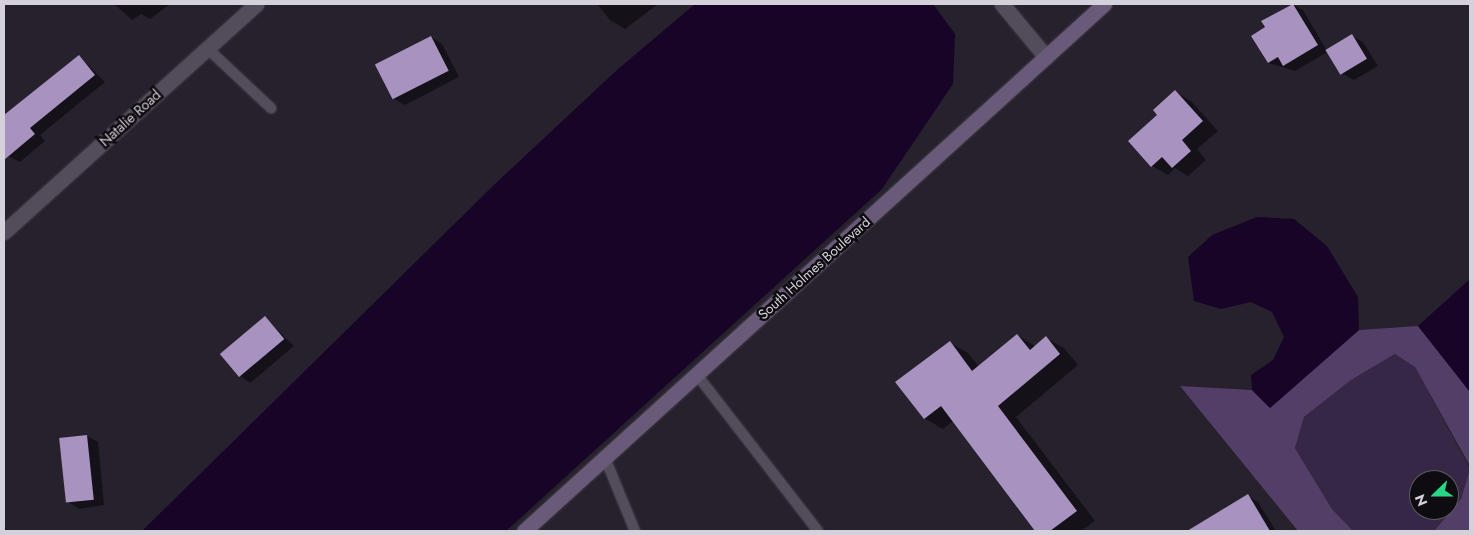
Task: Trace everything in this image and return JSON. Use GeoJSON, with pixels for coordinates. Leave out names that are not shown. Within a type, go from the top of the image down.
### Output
{"type":"FeatureCollection","features":[{"type":"Feature","properties":{"kind":"main road","name":"South Holmes Boulevard"},"geometry":{"type":"LineString","coordinates":[[524,531],[1104,4]]}},
{"type":"Feature","properties":{"kind":"street","name":"Natalie Road"},"geometry":{"type":"LineString","coordinates":[[4,232],[256,4]]}},
{"type":"Feature","properties":{"kind":"street"},"geometry":{"type":"LineString","coordinates":[[1002,4],[1046,57]]}},
{"type":"Feature","properties":{"kind":"lane"},"geometry":{"type":"LineString","coordinates":[[207,48],[271,108]]}},
{"type":"Feature","properties":{"kind":"lane"},"geometry":{"type":"LineString","coordinates":[[697,375],[818,531]]}},
{"type":"Feature","properties":{"kind":"lane"},"geometry":{"type":"LineString","coordinates":[[605,458],[635,531]]}},
{"type":"Feature","properties":{"kind":"shaded area"},"geometry":{"type":"Polygon","coordinates":[[[695,4],[933,4],[955,34],[953,84],[882,189],[506,531],[142,531],[498,181],[617,70],[695,4]]]}},
{"type":"Feature","properties":{"kind":"shaded area"},"geometry":{"type":"Polygon","coordinates":[[[1257,217],[1294,219],[1327,246],[1358,297],[1359,330],[1270,408],[1252,390],[1251,375],[1273,360],[1284,337],[1272,312],[1251,302],[1221,309],[1194,301],[1188,257],[1212,235],[1257,217]]]}},
{"type":"Feature","properties":{"kind":"shaded area"},"geometry":{"type":"Polygon","coordinates":[[[1470,279],[1470,392],[1418,326],[1470,279]]]}},
{"type":"Feature","properties":{"kind":"shaded area"},"geometry":{"type":"Polygon","coordinates":[[[1418,326],[1470,392],[1470,466],[1415,367],[1395,354],[1351,380],[1304,417],[1295,448],[1332,509],[1353,531],[1298,531],[1180,386],[1252,390],[1270,408],[1359,330],[1418,326]]]}},
{"type":"Feature","properties":{"kind":"shaded area"},"geometry":{"type":"Polygon","coordinates":[[[1395,354],[1415,367],[1470,469],[1461,499],[1459,501],[1459,470],[1409,470],[1409,520],[1443,520],[1434,531],[1353,531],[1332,509],[1295,447],[1304,417],[1351,380],[1395,354]]]}},
{"type":"Feature","properties":{"kind":"shaded area"},"geometry":{"type":"Polygon","coordinates":[[[1470,469],[1470,531],[1434,531],[1443,520],[1459,520],[1459,501],[1470,469]]]}},
{"type":"Feature","properties":{"kind":"building"},"geometry":{"type":"Polygon","coordinates":[[[1293,4],[1318,45],[1283,66],[1278,57],[1268,63],[1251,36],[1265,27],[1261,21],[1293,4]]]}},
{"type":"Feature","properties":{"kind":"building"},"geometry":{"type":"Polygon","coordinates":[[[1352,34],[1367,59],[1340,75],[1325,50],[1352,34]]]}},
{"type":"Feature","properties":{"kind":"building"},"geometry":{"type":"Polygon","coordinates":[[[431,36],[449,71],[393,99],[375,65],[431,36]]]}},
{"type":"Feature","properties":{"kind":"building"},"geometry":{"type":"Polygon","coordinates":[[[79,55],[95,75],[30,128],[35,134],[4,160],[4,115],[79,55]]]}},
{"type":"Feature","properties":{"kind":"building"},"geometry":{"type":"Polygon","coordinates":[[[1175,90],[1203,121],[1182,140],[1191,151],[1172,168],[1162,157],[1151,167],[1128,141],[1157,115],[1153,110],[1175,90]]]}},
{"type":"Feature","properties":{"kind":"building"},"geometry":{"type":"Polygon","coordinates":[[[265,316],[284,339],[239,377],[220,354],[265,316]]]}},
{"type":"Feature","properties":{"kind":"building"},"geometry":{"type":"Polygon","coordinates":[[[1017,334],[1030,350],[1046,336],[1060,354],[998,406],[1077,511],[1050,531],[1035,531],[941,406],[924,419],[895,382],[950,341],[972,371],[1017,334]]]}},
{"type":"Feature","properties":{"kind":"building"},"geometry":{"type":"Polygon","coordinates":[[[87,435],[94,500],[66,503],[59,438],[87,435]]]}},
{"type":"Feature","properties":{"kind":"building"},"geometry":{"type":"Polygon","coordinates":[[[1248,494],[1270,531],[1187,531],[1248,494]]]}}]}
